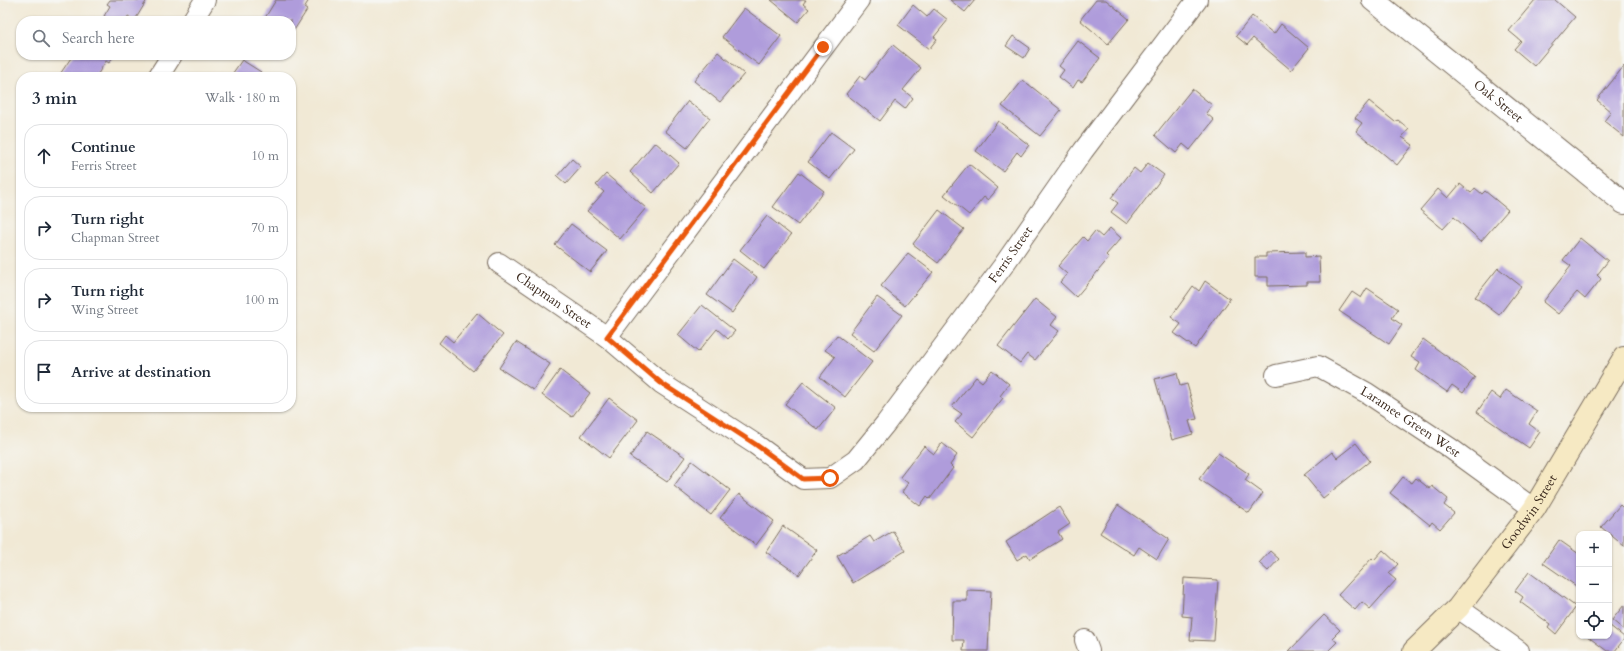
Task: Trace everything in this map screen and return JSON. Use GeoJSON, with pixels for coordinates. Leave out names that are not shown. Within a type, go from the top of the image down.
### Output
{"type":"FeatureCollection","features":[{"type":"Feature","properties":{"kind":"main road","name":"Goodwin Street"},"geometry":{"type":"LineString","coordinates":[[1414,651],[1458,608],[1534,509],[1624,358]]}},
{"type":"Feature","properties":{"kind":"street"},"geometry":{"type":"LineString","coordinates":[[195,16],[205,0]]}},
{"type":"Feature","properties":{"kind":"street"},"geometry":{"type":"LineString","coordinates":[[607,337],[859,0]]}},
{"type":"Feature","properties":{"kind":"street","name":"Ferris Street"},"geometry":{"type":"LineString","coordinates":[[803,479],[830,478],[856,460],[886,423],[1003,266],[1083,151],[1197,0]]}},
{"type":"Feature","properties":{"kind":"street","name":"Oak Street"},"geometry":{"type":"LineString","coordinates":[[1373,0],[1624,203]]}},
{"type":"Feature","properties":{"kind":"street"},"geometry":{"type":"LineString","coordinates":[[161,72],[169,60]]}},
{"type":"Feature","properties":{"kind":"street","name":"Chapman Street"},"geometry":{"type":"LineString","coordinates":[[499,263],[607,337],[661,383],[755,444],[803,479]]}},
{"type":"Feature","properties":{"kind":"street","name":"Laramee Green West"},"geometry":{"type":"LineString","coordinates":[[1276,375],[1318,366],[1367,393],[1424,431],[1534,509]]}},
{"type":"Feature","properties":{"kind":"street"},"geometry":{"type":"LineString","coordinates":[[1458,608],[1519,651]]}},
{"type":"Feature","properties":{"kind":"building"},"geometry":{"type":"Polygon","coordinates":[[[110,0],[147,0],[137,16],[104,16],[110,6],[107,4],[110,0]]]}},
{"type":"Feature","properties":{"kind":"building"},"geometry":{"type":"Polygon","coordinates":[[[276,0],[309,0],[304,8],[307,10],[296,27],[296,16],[266,16],[276,0]]]}},
{"type":"Feature","properties":{"kind":"building"},"geometry":{"type":"Polygon","coordinates":[[[771,0],[806,0],[803,4],[809,9],[798,22],[771,0]]]}},
{"type":"Feature","properties":{"kind":"building"},"geometry":{"type":"Polygon","coordinates":[[[950,0],[975,0],[965,12],[950,0]]]}},
{"type":"Feature","properties":{"kind":"building"},"geometry":{"type":"Polygon","coordinates":[[[1096,0],[1106,0],[1129,19],[1108,44],[1080,20],[1096,0]]]}},
{"type":"Feature","properties":{"kind":"building"},"geometry":{"type":"Polygon","coordinates":[[[1535,0],[1555,0],[1575,17],[1534,66],[1514,49],[1521,41],[1509,31],[1535,0]]]}},
{"type":"Feature","properties":{"kind":"building"},"geometry":{"type":"Polygon","coordinates":[[[913,5],[927,17],[934,9],[948,20],[934,37],[937,39],[929,49],[898,25],[913,5]]]}},
{"type":"Feature","properties":{"kind":"building"},"geometry":{"type":"Polygon","coordinates":[[[744,8],[781,36],[759,65],[722,37],[744,8]]]}},
{"type":"Feature","properties":{"kind":"building"},"geometry":{"type":"Polygon","coordinates":[[[1252,16],[1274,34],[1281,24],[1309,48],[1291,70],[1253,38],[1247,45],[1236,36],[1252,16]]]}},
{"type":"Feature","properties":{"kind":"building"},"geometry":{"type":"Polygon","coordinates":[[[1013,36],[1030,48],[1024,58],[1006,46],[1013,36]]]}},
{"type":"Feature","properties":{"kind":"building"},"geometry":{"type":"Polygon","coordinates":[[[1078,41],[1100,58],[1082,82],[1078,80],[1073,88],[1059,77],[1064,70],[1059,66],[1078,41]]]}},
{"type":"Feature","properties":{"kind":"building"},"geometry":{"type":"Polygon","coordinates":[[[893,45],[921,68],[903,90],[913,98],[905,109],[895,101],[880,121],[846,94],[860,76],[865,80],[893,45]]]}},
{"type":"Feature","properties":{"kind":"building"},"geometry":{"type":"Polygon","coordinates":[[[718,52],[744,74],[720,102],[694,81],[718,52]]]}},
{"type":"Feature","properties":{"kind":"building"},"geometry":{"type":"Polygon","coordinates":[[[70,60],[111,60],[109,63],[106,61],[99,72],[61,72],[70,60]]]}},
{"type":"Feature","properties":{"kind":"building"},"geometry":{"type":"Polygon","coordinates":[[[242,60],[261,72],[234,72],[242,60]]]}},
{"type":"Feature","properties":{"kind":"building"},"geometry":{"type":"Polygon","coordinates":[[[1624,66],[1624,137],[1604,121],[1611,112],[1597,100],[1624,66]]]}},
{"type":"Feature","properties":{"kind":"building"},"geometry":{"type":"Polygon","coordinates":[[[1023,80],[1061,110],[1040,136],[1002,106],[1023,80]]]}},
{"type":"Feature","properties":{"kind":"building"},"geometry":{"type":"Polygon","coordinates":[[[1192,89],[1212,105],[1206,113],[1214,120],[1190,150],[1183,144],[1176,153],[1155,135],[1192,89]]]}},
{"type":"Feature","properties":{"kind":"building"},"geometry":{"type":"Polygon","coordinates":[[[688,101],[710,118],[687,148],[665,131],[688,101]]]}},
{"type":"Feature","properties":{"kind":"building"},"geometry":{"type":"Polygon","coordinates":[[[1369,101],[1395,122],[1398,120],[1409,129],[1402,137],[1413,145],[1397,165],[1356,131],[1362,123],[1355,118],[1369,101]]]}},
{"type":"Feature","properties":{"kind":"building"},"geometry":{"type":"Polygon","coordinates":[[[998,121],[1029,145],[1021,156],[1017,152],[1003,171],[976,151],[998,121]]]}},
{"type":"Feature","properties":{"kind":"building"},"geometry":{"type":"Polygon","coordinates":[[[831,132],[854,149],[830,179],[808,162],[831,132]]]}},
{"type":"Feature","properties":{"kind":"building"},"geometry":{"type":"Polygon","coordinates":[[[655,142],[679,163],[653,193],[630,172],[655,142]]]}},
{"type":"Feature","properties":{"kind":"building"},"geometry":{"type":"Polygon","coordinates":[[[572,159],[581,167],[566,184],[557,176],[572,159]]]}},
{"type":"Feature","properties":{"kind":"building"},"geometry":{"type":"Polygon","coordinates":[[[1148,163],[1164,175],[1127,224],[1111,212],[1118,203],[1111,198],[1134,168],[1140,173],[1148,163]]]}},
{"type":"Feature","properties":{"kind":"building"},"geometry":{"type":"Polygon","coordinates":[[[969,164],[998,188],[988,200],[984,197],[969,215],[944,195],[969,164]]]}},
{"type":"Feature","properties":{"kind":"building"},"geometry":{"type":"Polygon","coordinates":[[[799,172],[824,191],[798,225],[773,207],[799,172]]]}},
{"type":"Feature","properties":{"kind":"building"},"geometry":{"type":"Polygon","coordinates":[[[606,174],[646,208],[620,239],[587,211],[604,192],[596,185],[606,174]]]}},
{"type":"Feature","properties":{"kind":"building"},"geometry":{"type":"Polygon","coordinates":[[[1460,184],[1471,193],[1475,188],[1482,194],[1485,191],[1508,210],[1481,241],[1454,217],[1443,229],[1420,210],[1438,189],[1448,198],[1460,184]]]}},
{"type":"Feature","properties":{"kind":"building"},"geometry":{"type":"Polygon","coordinates":[[[939,210],[964,229],[938,263],[913,244],[939,210]]]}},
{"type":"Feature","properties":{"kind":"building"},"geometry":{"type":"Polygon","coordinates":[[[767,216],[791,235],[764,269],[740,250],[767,216]]]}},
{"type":"Feature","properties":{"kind":"building"},"geometry":{"type":"Polygon","coordinates":[[[571,224],[607,251],[590,272],[555,245],[571,224]]]}},
{"type":"Feature","properties":{"kind":"building"},"geometry":{"type":"Polygon","coordinates":[[[1110,228],[1121,238],[1106,255],[1109,258],[1076,297],[1060,282],[1067,274],[1058,266],[1083,237],[1087,241],[1095,231],[1102,237],[1110,228]]]}},
{"type":"Feature","properties":{"kind":"building"},"geometry":{"type":"Polygon","coordinates":[[[1580,238],[1608,261],[1597,275],[1601,279],[1585,299],[1577,292],[1558,314],[1543,302],[1571,266],[1563,260],[1580,238]]]}},
{"type":"Feature","properties":{"kind":"building"},"geometry":{"type":"Polygon","coordinates":[[[1305,252],[1305,257],[1319,256],[1320,282],[1307,282],[1307,285],[1268,286],[1268,277],[1255,277],[1255,257],[1266,257],[1266,253],[1305,252]]]}},
{"type":"Feature","properties":{"kind":"building"},"geometry":{"type":"Polygon","coordinates":[[[908,253],[933,272],[905,306],[881,286],[908,253]]]}},
{"type":"Feature","properties":{"kind":"building"},"geometry":{"type":"Polygon","coordinates":[[[733,259],[757,277],[732,313],[707,295],[733,259]]]}},
{"type":"Feature","properties":{"kind":"building"},"geometry":{"type":"Polygon","coordinates":[[[1498,268],[1521,286],[1499,315],[1475,297],[1498,268]]]}},
{"type":"Feature","properties":{"kind":"building"},"geometry":{"type":"Polygon","coordinates":[[[1205,281],[1230,299],[1195,348],[1174,333],[1181,324],[1171,317],[1193,286],[1199,291],[1205,281]]]}},
{"type":"Feature","properties":{"kind":"building"},"geometry":{"type":"Polygon","coordinates":[[[1367,288],[1398,309],[1392,318],[1402,325],[1389,344],[1339,311],[1352,292],[1361,298],[1367,288]]]}},
{"type":"Feature","properties":{"kind":"building"},"geometry":{"type":"Polygon","coordinates":[[[877,297],[902,315],[874,351],[850,333],[877,297]]]}},
{"type":"Feature","properties":{"kind":"building"},"geometry":{"type":"Polygon","coordinates":[[[1035,299],[1057,317],[1051,325],[1059,331],[1035,360],[1027,354],[1020,363],[998,346],[1035,299]]]}},
{"type":"Feature","properties":{"kind":"building"},"geometry":{"type":"Polygon","coordinates":[[[702,305],[735,331],[728,339],[717,329],[698,352],[678,335],[702,305]]]}},
{"type":"Feature","properties":{"kind":"building"},"geometry":{"type":"Polygon","coordinates":[[[477,313],[503,335],[473,371],[439,343],[445,335],[453,342],[477,313]]]}},
{"type":"Feature","properties":{"kind":"building"},"geometry":{"type":"Polygon","coordinates":[[[837,335],[872,362],[845,397],[820,377],[835,357],[825,350],[837,335]]]}},
{"type":"Feature","properties":{"kind":"building"},"geometry":{"type":"Polygon","coordinates":[[[1423,339],[1475,377],[1463,393],[1452,385],[1447,392],[1416,370],[1420,363],[1411,357],[1423,339]]]}},
{"type":"Feature","properties":{"kind":"building"},"geometry":{"type":"Polygon","coordinates":[[[516,342],[550,364],[533,390],[499,368],[516,342]]]}},
{"type":"Feature","properties":{"kind":"building"},"geometry":{"type":"Polygon","coordinates":[[[560,370],[590,393],[572,417],[542,395],[560,370]]]}},
{"type":"Feature","properties":{"kind":"building"},"geometry":{"type":"Polygon","coordinates":[[[992,370],[1009,384],[1000,396],[1003,398],[973,437],[955,422],[962,414],[952,407],[976,377],[982,382],[992,370]]]}},
{"type":"Feature","properties":{"kind":"building"},"geometry":{"type":"Polygon","coordinates":[[[1177,373],[1180,386],[1187,384],[1197,419],[1189,421],[1193,434],[1172,440],[1155,379],[1177,373]]]}},
{"type":"Feature","properties":{"kind":"building"},"geometry":{"type":"Polygon","coordinates":[[[803,382],[836,408],[818,430],[785,404],[803,382]]]}},
{"type":"Feature","properties":{"kind":"building"},"geometry":{"type":"Polygon","coordinates":[[[1506,390],[1537,411],[1529,424],[1540,432],[1529,448],[1477,412],[1491,392],[1500,399],[1506,390]]]}},
{"type":"Feature","properties":{"kind":"building"},"geometry":{"type":"Polygon","coordinates":[[[609,398],[638,420],[609,458],[581,436],[609,398]]]}},
{"type":"Feature","properties":{"kind":"building"},"geometry":{"type":"Polygon","coordinates":[[[647,431],[685,457],[667,482],[630,457],[647,431]]]}},
{"type":"Feature","properties":{"kind":"building"},"geometry":{"type":"Polygon","coordinates":[[[942,443],[957,455],[950,465],[953,468],[930,499],[927,496],[920,506],[902,492],[908,483],[900,477],[924,446],[934,454],[942,443]]]}},
{"type":"Feature","properties":{"kind":"building"},"geometry":{"type":"Polygon","coordinates":[[[1356,443],[1370,461],[1323,498],[1304,475],[1332,452],[1337,458],[1356,443]]]}},
{"type":"Feature","properties":{"kind":"building"},"geometry":{"type":"Polygon","coordinates":[[[1218,453],[1249,474],[1245,480],[1263,493],[1249,513],[1199,479],[1218,453]]]}},
{"type":"Feature","properties":{"kind":"building"},"geometry":{"type":"Polygon","coordinates":[[[692,461],[730,490],[711,515],[674,486],[692,461]]]}},
{"type":"Feature","properties":{"kind":"building"},"geometry":{"type":"Polygon","coordinates":[[[1403,477],[1412,483],[1416,478],[1430,489],[1432,486],[1448,499],[1444,505],[1454,513],[1440,529],[1432,522],[1430,525],[1390,493],[1403,477]]]}},
{"type":"Feature","properties":{"kind":"building"},"geometry":{"type":"Polygon","coordinates":[[[739,494],[774,521],[756,545],[720,518],[739,494]]]}},
{"type":"Feature","properties":{"kind":"building"},"geometry":{"type":"Polygon","coordinates":[[[1118,505],[1169,539],[1157,559],[1139,547],[1134,555],[1100,533],[1118,505]]]}},
{"type":"Feature","properties":{"kind":"building"},"geometry":{"type":"Polygon","coordinates":[[[1620,505],[1624,509],[1624,546],[1612,536],[1612,531],[1606,531],[1601,527],[1620,505]]]}},
{"type":"Feature","properties":{"kind":"building"},"geometry":{"type":"Polygon","coordinates":[[[1059,507],[1070,524],[1058,532],[1062,539],[1030,559],[1027,554],[1017,560],[1006,542],[1059,507]]]}},
{"type":"Feature","properties":{"kind":"building"},"geometry":{"type":"Polygon","coordinates":[[[783,526],[817,550],[799,575],[766,552],[783,526]]]}},
{"type":"Feature","properties":{"kind":"building"},"geometry":{"type":"Polygon","coordinates":[[[893,531],[905,551],[853,583],[837,556],[870,536],[874,542],[893,531]]]}},
{"type":"Feature","properties":{"kind":"building"},"geometry":{"type":"Polygon","coordinates":[[[1559,540],[1576,552],[1576,586],[1543,563],[1559,540]]]}},
{"type":"Feature","properties":{"kind":"building"},"geometry":{"type":"Polygon","coordinates":[[[1383,550],[1398,564],[1389,574],[1396,580],[1370,609],[1362,602],[1355,610],[1338,595],[1372,558],[1374,560],[1383,550]]]}},
{"type":"Feature","properties":{"kind":"building"},"geometry":{"type":"Polygon","coordinates":[[[1270,551],[1279,559],[1268,571],[1259,563],[1270,551]]]}},
{"type":"Feature","properties":{"kind":"building"},"geometry":{"type":"Polygon","coordinates":[[[1529,572],[1576,607],[1556,634],[1548,627],[1550,624],[1520,602],[1523,597],[1515,591],[1529,572]]]}},
{"type":"Feature","properties":{"kind":"building"},"geometry":{"type":"Polygon","coordinates":[[[1184,578],[1218,580],[1214,641],[1190,640],[1192,617],[1182,616],[1184,578]]]}},
{"type":"Feature","properties":{"kind":"building"},"geometry":{"type":"Polygon","coordinates":[[[967,590],[991,591],[988,651],[963,651],[964,640],[952,640],[953,601],[967,601],[967,590]]]}},
{"type":"Feature","properties":{"kind":"building"},"geometry":{"type":"Polygon","coordinates":[[[1624,605],[1624,630],[1612,620],[1624,605]]]}},
{"type":"Feature","properties":{"kind":"building"},"geometry":{"type":"Polygon","coordinates":[[[1324,615],[1340,630],[1332,638],[1337,642],[1328,651],[1289,651],[1324,615]]]}},
{"type":"Feature","properties":{"kind":"building"},"geometry":{"type":"Polygon","coordinates":[[[1612,627],[1624,637],[1624,639],[1615,651],[1607,651],[1591,639],[1612,639],[1612,627]]]}},
{"type":"Feature","properties":{"kind":"route"},"geometry":{"type":"LineString","coordinates":[[823,47],[607,337],[661,383],[755,444],[803,479],[830,478]]}}]}
